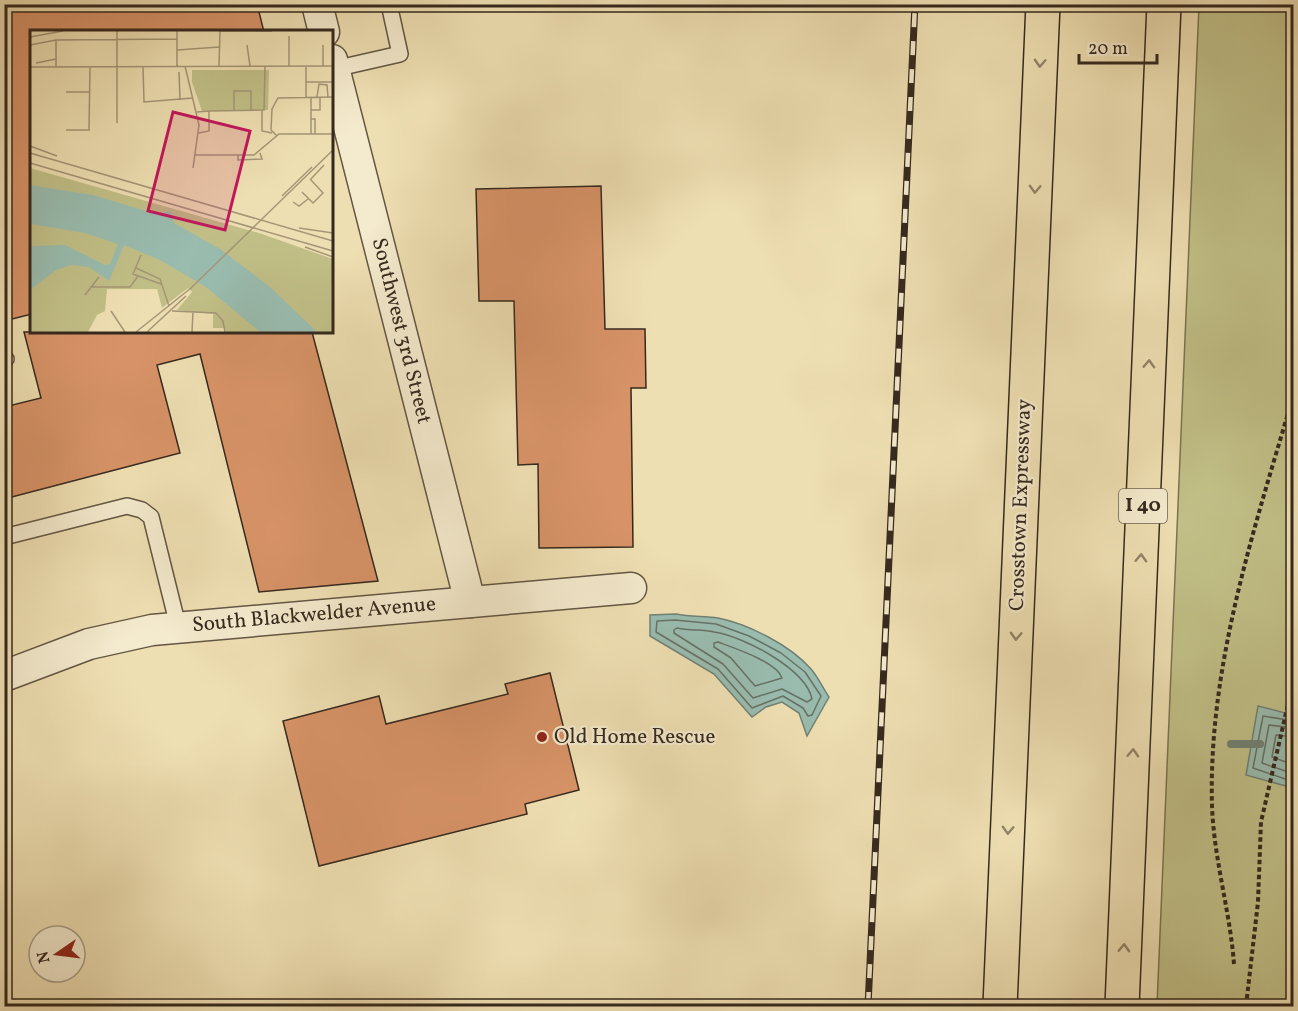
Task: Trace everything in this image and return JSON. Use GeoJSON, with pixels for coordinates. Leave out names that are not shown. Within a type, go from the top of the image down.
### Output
{"type":"FeatureCollection","features":[{"type":"Feature","properties":{"kind":"highway","name":"Crosstown Expressway"},"geometry":{"type":"LineString","coordinates":[[1000,1006],[1043,4]]}},
{"type":"Feature","properties":{"kind":"highway","name":"I 40"},"geometry":{"type":"LineString","coordinates":[[1122,1006],[1164,4]]}},
{"type":"Feature","properties":{"kind":"street"},"geometry":{"type":"LineString","coordinates":[[317,4],[324,30]]}},
{"type":"Feature","properties":{"kind":"street","name":"Southwest 3rd Street"},"geometry":{"type":"LineString","coordinates":[[333,65],[470,602]]}},
{"type":"Feature","properties":{"kind":"street","name":"South Blackwelder Avenue"},"geometry":{"type":"LineString","coordinates":[[4,676],[89,644],[178,627],[631,588]]}},
{"type":"Feature","properties":{"kind":"lane"},"geometry":{"type":"LineString","coordinates":[[333,65],[400,54],[389,4]]}},
{"type":"Feature","properties":{"kind":"lane"},"geometry":{"type":"LineString","coordinates":[[4,537],[127,506],[142,510],[151,517],[178,627]]}},
{"type":"Feature","properties":{"kind":"path"},"geometry":{"type":"LineString","coordinates":[[1234,964],[1214,839],[1212,804],[1215,728],[1228,636],[1293,393]]}},
{"type":"Feature","properties":{"kind":"path"},"geometry":{"type":"LineString","coordinates":[[1246,1006],[1258,902],[1261,822],[1293,678]]}},
{"type":"Feature","properties":{"kind":"shaded area"},"geometry":{"type":"Polygon","coordinates":[[[1199,5],[1293,5],[1293,1006],[1157,1006],[1199,5]]]}},
{"type":"Feature","properties":{"kind":"water"},"geometry":{"type":"Polygon","coordinates":[[[676,614],[718,618],[742,625],[780,644],[802,660],[814,672],[829,697],[807,736],[799,713],[782,702],[766,707],[752,717],[714,674],[650,636],[650,615],[676,614]]]}},
{"type":"Feature","properties":{"kind":"water"},"geometry":{"type":"Polygon","coordinates":[[[1258,706],[1293,715],[1293,788],[1246,775],[1258,706]]]}},
{"type":"Feature","properties":{"kind":"building"},"geometry":{"type":"Polygon","coordinates":[[[4,4],[257,4],[264,30],[30,30],[30,314],[4,321],[4,4]]]}},
{"type":"Feature","properties":{"kind":"building"},"geometry":{"type":"Polygon","coordinates":[[[601,186],[605,329],[645,329],[646,388],[631,388],[633,547],[539,548],[538,464],[518,465],[514,301],[479,301],[476,189],[601,186]]]}},
{"type":"Feature","properties":{"kind":"building"},"geometry":{"type":"Polygon","coordinates":[[[24,332],[312,333],[378,581],[259,592],[200,354],[157,365],[180,453],[4,499],[4,407],[41,398],[24,332]]]}},
{"type":"Feature","properties":{"kind":"building"},"geometry":{"type":"Polygon","coordinates":[[[550,673],[579,790],[525,804],[527,814],[319,866],[283,721],[379,696],[386,724],[508,694],[505,684],[550,673]]]}},
{"type":"Feature","properties":{"kind":"waterway"},"geometry":{"type":"LineString","coordinates":[[1231,744],[1260,744]]}},
{"type":"Feature","properties":{"kind":"railway"},"geometry":{"type":"LineString","coordinates":[[868,1006],[915,4]]}},
{"type":"Feature","properties":{"kind":"place","name":"Old Home Rescue"},"geometry":{"type":"Point","coordinates":[542,737]}}]}
